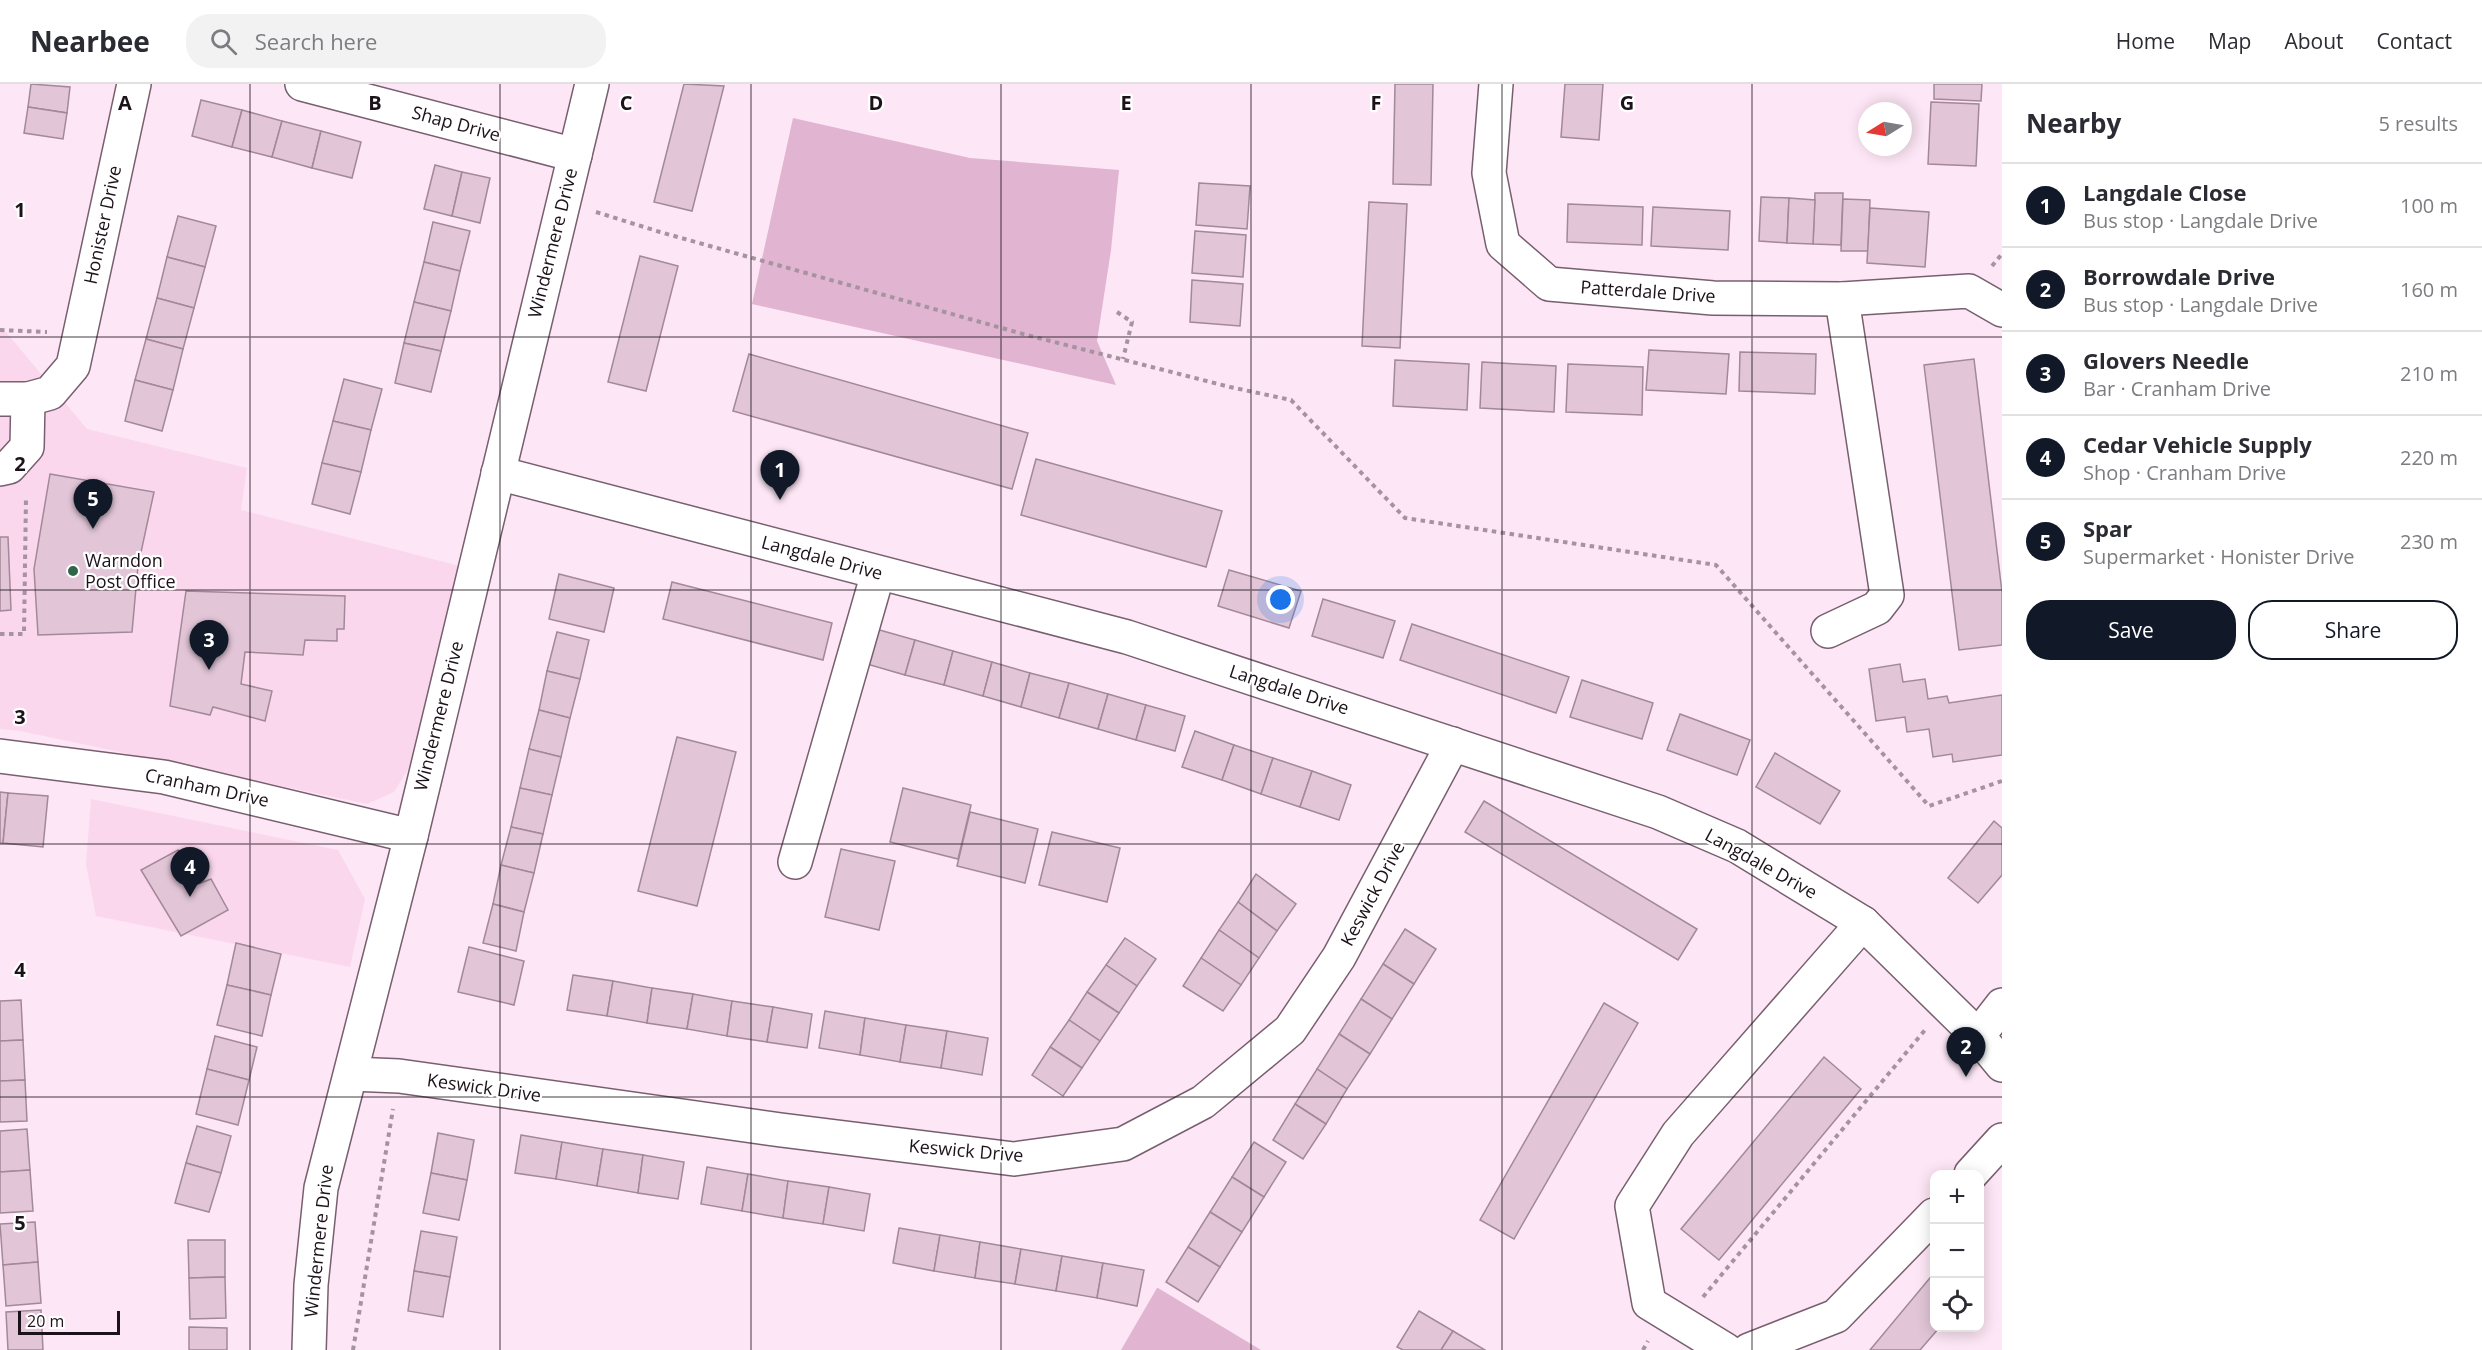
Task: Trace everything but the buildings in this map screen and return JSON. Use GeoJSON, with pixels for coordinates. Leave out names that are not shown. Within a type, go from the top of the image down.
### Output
{"type":"FeatureCollection","features":[{"type":"Feature","properties":{"kind":"street","name":"Honister Drive"},"geometry":{"type":"LineString","coordinates":[[14,399],[50,393],[73,366],[134,84]]}},
{"type":"Feature","properties":{"kind":"street","name":"Shap Drive"},"geometry":{"type":"LineString","coordinates":[[302,84],[575,155]]}},
{"type":"Feature","properties":{"kind":"street","name":"Windermere Drive"},"geometry":{"type":"LineString","coordinates":[[309,1350],[311,1285],[321,1188],[411,836],[592,84]]}},
{"type":"Feature","properties":{"kind":"street","name":"Patterdale Drive"},"geometry":{"type":"LineString","coordinates":[[1496,84],[1489,173],[1503,244],[1548,284],[1713,297],[1842,299],[1969,291],[2002,310]]}},
{"type":"Feature","properties":{"kind":"street"},"geometry":{"type":"LineString","coordinates":[[1828,631],[1877,608],[1887,595],[1842,299]]}},
{"type":"Feature","properties":{"kind":"street"},"geometry":{"type":"LineString","coordinates":[[0,469],[9,467],[27,447],[14,399]]}},
{"type":"Feature","properties":{"kind":"street","name":"Langdale Drive"},"geometry":{"type":"LineString","coordinates":[[498,473],[1127,637],[1658,812],[1737,846],[1863,923],[1978,1036],[2002,1065]]}},
{"type":"Feature","properties":{"kind":"street"},"geometry":{"type":"LineString","coordinates":[[795,862],[878,573]]}},
{"type":"Feature","properties":{"kind":"street","name":"Keswick Drive"},"geometry":{"type":"LineString","coordinates":[[351,1074],[399,1076],[781,1130],[1014,1159],[1123,1144],[1203,1102],[1290,1030],[1339,957],[1453,744]]}},
{"type":"Feature","properties":{"kind":"street","name":"Cranham Drive"},"geometry":{"type":"LineString","coordinates":[[0,756],[164,777],[411,836]]}},
{"type":"Feature","properties":{"kind":"street"},"geometry":{"type":"LineString","coordinates":[[1726,1350],[1650,1303],[1632,1206],[1678,1134],[1863,923]]}},
{"type":"Feature","properties":{"kind":"street"},"geometry":{"type":"LineString","coordinates":[[1978,1036],[2002,1005]]}},
{"type":"Feature","properties":{"kind":"street"},"geometry":{"type":"LineString","coordinates":[[1975,1170],[2002,1140]]}},
{"type":"Feature","properties":{"kind":"street"},"geometry":{"type":"LineString","coordinates":[[1749,1350],[1836,1316],[1930,1220]]}},
{"type":"Feature","properties":{"kind":"path"},"geometry":{"type":"LineString","coordinates":[[564,201],[660,232],[1023,334],[1230,387],[1291,400],[1405,518],[1716,565],[1929,806],[2002,781]]}},
{"type":"Feature","properties":{"kind":"path"},"geometry":{"type":"LineString","coordinates":[[1117,312],[1132,322],[1123,359]]}},
{"type":"Feature","properties":{"kind":"path"},"geometry":{"type":"LineString","coordinates":[[0,330],[79,334]]}},
{"type":"Feature","properties":{"kind":"path"},"geometry":{"type":"LineString","coordinates":[[0,634],[24,634],[27,447]]}},
{"type":"Feature","properties":{"kind":"path"},"geometry":{"type":"LineString","coordinates":[[1681,1323],[1946,1004]]}},
{"type":"Feature","properties":{"kind":"path"},"geometry":{"type":"LineString","coordinates":[[353,1350],[399,1076]]}},
{"type":"Feature","properties":{"kind":"shaded area"},"geometry":{"type":"Polygon","coordinates":[[[793,118],[970,158],[1119,170],[1111,250],[1097,341],[1116,385],[752,304],[793,118]]]}},
{"type":"Feature","properties":{"kind":"shaded area"},"geometry":{"type":"Polygon","coordinates":[[[0,332],[6,332],[87,429],[247,468],[241,510],[460,566],[415,758],[394,792],[367,804],[20,731],[0,729],[0,332]]]}},
{"type":"Feature","properties":{"kind":"shaded area"},"geometry":{"type":"Polygon","coordinates":[[[91,799],[338,850],[365,899],[350,967],[96,916],[86,864],[91,799]]]}},
{"type":"Feature","properties":{"kind":"shaded area"},"geometry":{"type":"Polygon","coordinates":[[[1158,1288],[1261,1350],[1121,1350],[1158,1288]]]}},
{"type":"Feature","properties":{"kind":"place","name":"Langdale Close"},"geometry":{"type":"Point","coordinates":[780,500]}},
{"type":"Feature","properties":{"kind":"place","name":"Spar"},"geometry":{"type":"Point","coordinates":[93,529]}},
{"type":"Feature","properties":{"kind":"place","name":"Warndon Post Office"},"geometry":{"type":"Point","coordinates":[73,571]}},
{"type":"Feature","properties":{"kind":"place","name":"Glovers Needle"},"geometry":{"type":"Point","coordinates":[209,670]}},
{"type":"Feature","properties":{"kind":"place","name":"Cedar Vehicle Supply"},"geometry":{"type":"Point","coordinates":[190,897]}},
{"type":"Feature","properties":{"kind":"place","name":"Borrowdale Drive"},"geometry":{"type":"Point","coordinates":[1966,1077]}}]}
